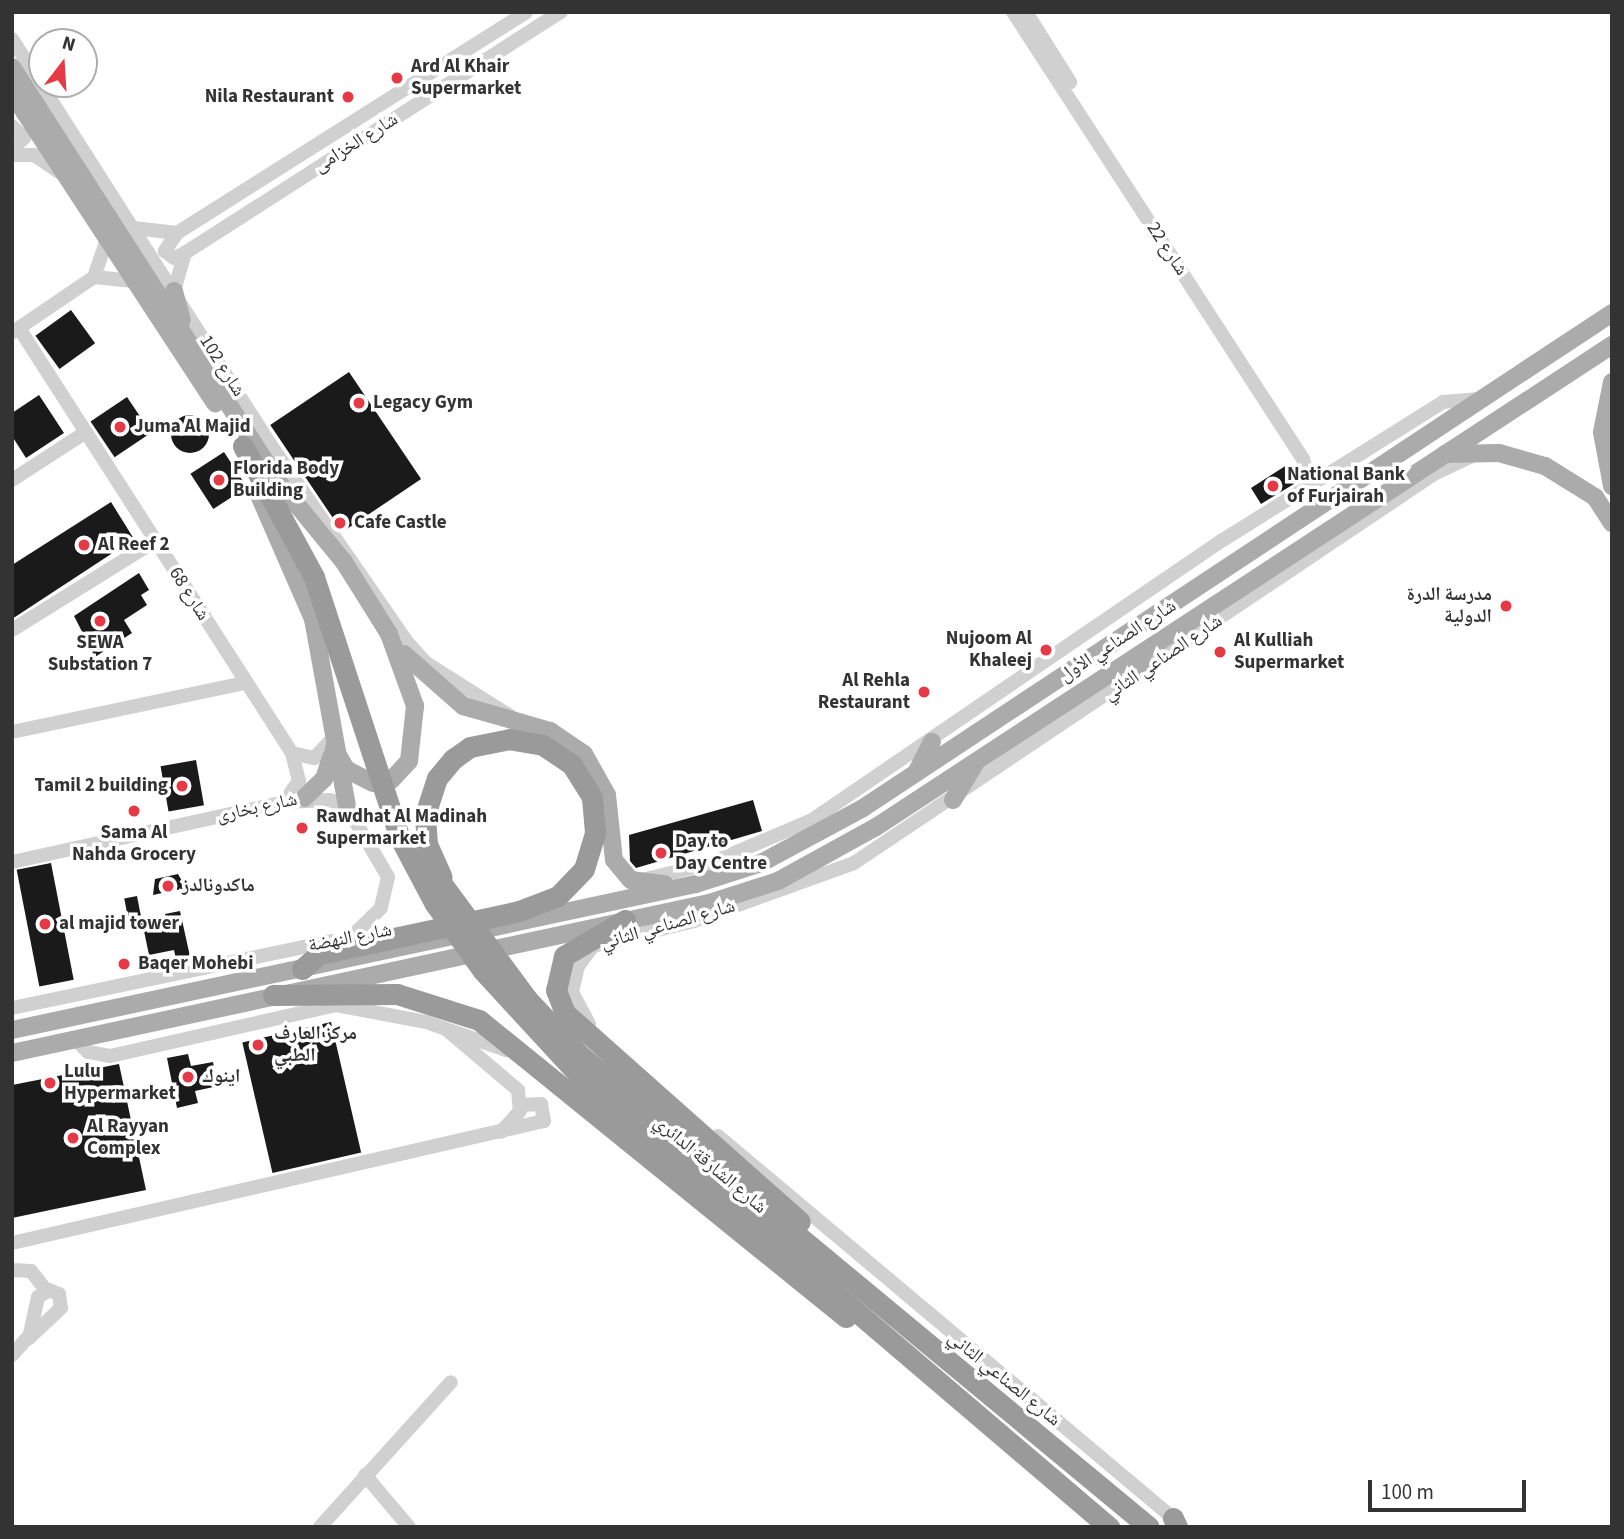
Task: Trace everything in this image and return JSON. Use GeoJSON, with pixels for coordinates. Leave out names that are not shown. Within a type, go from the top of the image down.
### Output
{"type":"FeatureCollection","features":[{"type":"Feature","properties":{"kind":"highway","name":"شارع 102"},"geometry":{"type":"LineString","coordinates":[[243,446],[314,577],[367,722]]}},
{"type":"Feature","properties":{"kind":"highway","name":"شارع 102"},"geometry":{"type":"LineString","coordinates":[[279,483],[335,594],[367,722]]}},
{"type":"Feature","properties":{"kind":"highway","name":"شارع الشارقة الدائري"},"geometry":{"type":"LineString","coordinates":[[367,722],[396,813],[443,900],[601,1084],[906,1356],[1109,1527]]}},
{"type":"Feature","properties":{"kind":"highway"},"geometry":{"type":"LineString","coordinates":[[302,969],[313,956],[543,904],[584,869],[596,815],[582,777],[559,753],[527,740],[490,740],[453,759],[437,778],[425,830],[443,900]]}},
{"type":"Feature","properties":{"kind":"highway"},"geometry":{"type":"LineString","coordinates":[[625,920],[564,956],[556,990],[565,1013],[940,1342],[965,1375]]}},
{"type":"Feature","properties":{"kind":"highway"},"geometry":{"type":"LineString","coordinates":[[273,995],[378,993],[433,1002],[500,1033],[771,1261],[906,1356]]}},
{"type":"Feature","properties":{"kind":"highway","name":"شارع الشارقة الدائري"},"geometry":{"type":"LineString","coordinates":[[601,1084],[965,1375],[1149,1527]]}},
{"type":"Feature","properties":{"kind":"main road","name":"شارع 102"},"geometry":{"type":"LineString","coordinates":[[12,67],[279,483]]}},
{"type":"Feature","properties":{"kind":"main road","name":"شارع 102"},"geometry":{"type":"LineString","coordinates":[[12,93],[243,446]]}},
{"type":"Feature","properties":{"kind":"main road"},"geometry":{"type":"LineString","coordinates":[[174,291],[187,337]]}},
{"type":"Feature","properties":{"kind":"main road","name":"شارع الصناعي الأول"},"geometry":{"type":"LineString","coordinates":[[696,884],[813,838],[916,773],[1351,480],[1612,313]]}},
{"type":"Feature","properties":{"kind":"main road","name":"شارع الصناعي الأول"},"geometry":{"type":"LineString","coordinates":[[625,920],[746,892],[876,827],[1438,455],[1612,345]]}},
{"type":"Feature","properties":{"kind":"main road"},"geometry":{"type":"LineString","coordinates":[[1610,484],[1602,432],[1612,382]]}},
{"type":"Feature","properties":{"kind":"main road"},"geometry":{"type":"LineString","coordinates":[[243,446],[248,471],[313,620],[347,807]]}},
{"type":"Feature","properties":{"kind":"main road"},"geometry":{"type":"LineString","coordinates":[[1438,455],[1480,452],[1545,466],[1595,497],[1612,523]]}},
{"type":"Feature","properties":{"kind":"main road"},"geometry":{"type":"LineString","coordinates":[[1331,475],[1351,480]]}},
{"type":"Feature","properties":{"kind":"main road"},"geometry":{"type":"LineString","coordinates":[[279,483],[315,521],[389,634],[439,690],[472,710],[565,739],[594,768],[610,804],[614,860],[634,881],[696,884]]}},
{"type":"Feature","properties":{"kind":"main road"},"geometry":{"type":"LineString","coordinates":[[1234,610],[1244,584]]}},
{"type":"Feature","properties":{"kind":"main road"},"geometry":{"type":"LineString","coordinates":[[334,743],[346,769],[373,783],[391,780],[409,761],[415,706],[389,634]]}},
{"type":"Feature","properties":{"kind":"main road"},"geometry":{"type":"LineString","coordinates":[[1110,671],[1148,667]]}},
{"type":"Feature","properties":{"kind":"main road"},"geometry":{"type":"LineString","coordinates":[[916,773],[932,742]]}},
{"type":"Feature","properties":{"kind":"main road"},"geometry":{"type":"LineString","coordinates":[[304,799],[324,779],[334,743]]}},
{"type":"Feature","properties":{"kind":"main road"},"geometry":{"type":"LineString","coordinates":[[953,800],[979,758]]}},
{"type":"Feature","properties":{"kind":"main road"},"geometry":{"type":"LineString","coordinates":[[789,832],[813,838]]}},
{"type":"Feature","properties":{"kind":"main road","name":"شارع النهضة"},"geometry":{"type":"LineString","coordinates":[[12,1030],[696,884]]}},
{"type":"Feature","properties":{"kind":"main road"},"geometry":{"type":"LineString","coordinates":[[746,892],[769,896]]}},
{"type":"Feature","properties":{"kind":"main road","name":"شارع النهضة"},"geometry":{"type":"LineString","coordinates":[[12,1053],[625,920]]}},
{"type":"Feature","properties":{"kind":"street","name":"شارع الخزامى"},"geometry":{"type":"LineString","coordinates":[[177,233],[351,125],[507,20],[526,12]]}},
{"type":"Feature","properties":{"kind":"street","name":"شارع الخزامى"},"geometry":{"type":"LineString","coordinates":[[186,253],[561,12]]}},
{"type":"Feature","properties":{"kind":"street","name":"شارع 22"},"geometry":{"type":"LineString","coordinates":[[1013,12],[1303,459],[1311,489]]}},
{"type":"Feature","properties":{"kind":"street","name":"شارع 22"},"geometry":{"type":"LineString","coordinates":[[1026,12],[1310,461],[1331,475]]}},
{"type":"Feature","properties":{"kind":"street","name":"شارع 102"},"geometry":{"type":"LineString","coordinates":[[12,39],[174,291],[417,654],[520,723]]}},
{"type":"Feature","properties":{"kind":"street"},"geometry":{"type":"LineString","coordinates":[[310,173],[306,161],[351,125]]}},
{"type":"Feature","properties":{"kind":"street"},"geometry":{"type":"LineString","coordinates":[[12,127],[24,138],[12,149]]}},
{"type":"Feature","properties":{"kind":"street"},"geometry":{"type":"LineString","coordinates":[[12,155],[34,155],[65,176]]}},
{"type":"Feature","properties":{"kind":"street"},"geometry":{"type":"LineString","coordinates":[[134,228],[177,233],[165,251],[174,258],[186,253]]}},
{"type":"Feature","properties":{"kind":"street"},"geometry":{"type":"LineString","coordinates":[[16,330],[94,277],[107,240]]}},
{"type":"Feature","properties":{"kind":"street"},"geometry":{"type":"LineString","coordinates":[[174,291],[186,253]]}},
{"type":"Feature","properties":{"kind":"street"},"geometry":{"type":"LineString","coordinates":[[94,277],[133,281]]}},
{"type":"Feature","properties":{"kind":"street","name":"شارع 68"},"geometry":{"type":"LineString","coordinates":[[16,330],[86,432],[244,683],[292,753],[299,781],[284,802]]}},
{"type":"Feature","properties":{"kind":"street"},"geometry":{"type":"LineString","coordinates":[[634,881],[711,863],[789,832],[932,742],[1152,593],[1178,569],[1311,489],[1443,402],[1476,399]]}},
{"type":"Feature","properties":{"kind":"street"},"geometry":{"type":"LineString","coordinates":[[12,480],[86,432]]}},
{"type":"Feature","properties":{"kind":"street","name":"شارع الصناعي الثاني"},"geometry":{"type":"LineString","coordinates":[[1178,1524],[918,1308],[578,1011],[575,975],[593,946],[769,896],[854,863],[953,800],[1434,474],[1480,452]]}},
{"type":"Feature","properties":{"kind":"street"},"geometry":{"type":"LineString","coordinates":[[12,631],[155,541]]}},
{"type":"Feature","properties":{"kind":"street"},"geometry":{"type":"LineString","coordinates":[[12,733],[244,683]]}},
{"type":"Feature","properties":{"kind":"street"},"geometry":{"type":"LineString","coordinates":[[292,753],[314,758],[334,743]]}},
{"type":"Feature","properties":{"kind":"street","name":"شارع بخارى"},"geometry":{"type":"LineString","coordinates":[[12,862],[284,802],[304,799],[347,807]]}},
{"type":"Feature","properties":{"kind":"street"},"geometry":{"type":"LineString","coordinates":[[347,807],[385,865],[388,883],[374,919],[351,937]]}},
{"type":"Feature","properties":{"kind":"street"},"geometry":{"type":"LineString","coordinates":[[12,1008],[418,924],[437,929]]}},
{"type":"Feature","properties":{"kind":"street"},"geometry":{"type":"LineString","coordinates":[[75,1039],[88,1052],[110,1056],[336,1005],[442,1026],[499,1046],[570,1092]]}},
{"type":"Feature","properties":{"kind":"street"},"geometry":{"type":"LineString","coordinates":[[442,1026],[513,1083],[522,1105]]}},
{"type":"Feature","properties":{"kind":"street"},"geometry":{"type":"LineString","coordinates":[[12,1243],[497,1135],[544,1121],[541,1104],[522,1105],[497,1135]]}},
{"type":"Feature","properties":{"kind":"street"},"geometry":{"type":"LineString","coordinates":[[12,1355],[61,1308],[59,1294],[44,1291],[31,1271],[13,1270]]}},
{"type":"Feature","properties":{"kind":"street"},"geometry":{"type":"LineString","coordinates":[[28,1337],[44,1291]]}},
{"type":"Feature","properties":{"kind":"street"},"geometry":{"type":"LineString","coordinates":[[320,1527],[451,1382]]}},
{"type":"Feature","properties":{"kind":"street"},"geometry":{"type":"LineString","coordinates":[[365,1475],[409,1527]]}},
{"type":"Feature","properties":{"kind":"building"},"geometry":{"type":"Polygon","coordinates":[[[71,310],[95,343],[60,369],[35,336],[71,310]]]}},
{"type":"Feature","properties":{"kind":"building"},"geometry":{"type":"Polygon","coordinates":[[[349,372],[421,479],[342,532],[270,425],[349,372]]]}},
{"type":"Feature","properties":{"kind":"building"},"geometry":{"type":"Polygon","coordinates":[[[39,395],[64,433],[26,458],[12,436],[12,413],[39,395]]]}},
{"type":"Feature","properties":{"kind":"building","name":"Juma Al Majid"},"geometry":{"type":"Polygon","coordinates":[[[127,397],[151,433],[115,457],[91,422],[127,397]]]}},
{"type":"Feature","properties":{"kind":"building"},"geometry":{"type":"Polygon","coordinates":[[[190,415],[204,420],[209,434],[204,448],[190,453],[176,448],[171,434],[176,420],[190,415]]]}},
{"type":"Feature","properties":{"kind":"building","name":"Florida Body Building"},"geometry":{"type":"Polygon","coordinates":[[[224,452],[247,487],[213,509],[190,474],[224,452]]]}},
{"type":"Feature","properties":{"kind":"building","name":"National Bank of Furjairah"},"geometry":{"type":"Polygon","coordinates":[[[1287,465],[1294,484],[1261,504],[1251,488],[1287,465]]]}},
{"type":"Feature","properties":{"kind":"building","name":"Al Reef 2"},"geometry":{"type":"Polygon","coordinates":[[[111,502],[134,539],[12,619],[12,565],[111,502]]]}},
{"type":"Feature","properties":{"kind":"building","name":"SEWA Substation 7"},"geometry":{"type":"Polygon","coordinates":[[[139,573],[149,590],[141,595],[147,605],[124,620],[132,633],[95,657],[74,616],[139,573]]]}},
{"type":"Feature","properties":{"kind":"building","name":"Tamil 2 building"},"geometry":{"type":"Polygon","coordinates":[[[196,760],[204,805],[169,812],[161,766],[196,760]]]}},
{"type":"Feature","properties":{"kind":"building","name":"Day to Day Centre"},"geometry":{"type":"Polygon","coordinates":[[[753,800],[762,831],[636,868],[630,861],[629,835],[753,800]]]}},
{"type":"Feature","properties":{"kind":"building","name":"al majid tower"},"geometry":{"type":"Polygon","coordinates":[[[51,863],[74,980],[39,986],[17,870],[51,863]]]}},
{"type":"Feature","properties":{"kind":"building","name":"ماكدونالدز"},"geometry":{"type":"Polygon","coordinates":[[[178,874],[186,888],[153,895],[155,879],[178,874]]]}},
{"type":"Feature","properties":{"kind":"building"},"geometry":{"type":"Polygon","coordinates":[[[137,896],[143,927],[130,930],[124,898],[137,896]]]}},
{"type":"Feature","properties":{"kind":"building"},"geometry":{"type":"Polygon","coordinates":[[[180,911],[191,961],[177,964],[174,950],[149,955],[144,931],[168,927],[165,914],[180,911]]]}},
{"type":"Feature","properties":{"kind":"building"},"geometry":{"type":"Polygon","coordinates":[[[331,1022],[361,1153],[272,1173],[242,1042],[331,1022]]]}},
{"type":"Feature","properties":{"kind":"building","name":"اينوك"},"geometry":{"type":"Polygon","coordinates":[[[188,1054],[191,1066],[213,1062],[218,1086],[195,1091],[198,1103],[177,1108],[167,1058],[188,1054]]]}},
{"type":"Feature","properties":{"kind":"building","name":"Al Rayyan Complex"},"geometry":{"type":"Polygon","coordinates":[[[119,1064],[146,1190],[12,1218],[12,1085],[119,1064]]]}},
{"type":"Feature","properties":{"kind":"place","name":"Ard Al Khair Supermarket"},"geometry":{"type":"Point","coordinates":[397,78]}},
{"type":"Feature","properties":{"kind":"place","name":"Nila Restaurant"},"geometry":{"type":"Point","coordinates":[348,97]}},
{"type":"Feature","properties":{"kind":"place","name":"Legacy Gym"},"geometry":{"type":"Point","coordinates":[359,403]}},
{"type":"Feature","properties":{"kind":"place","name":"Juma Al Majid"},"geometry":{"type":"Point","coordinates":[120,427]}},
{"type":"Feature","properties":{"kind":"place","name":"Florida Body Building"},"geometry":{"type":"Point","coordinates":[219,480]}},
{"type":"Feature","properties":{"kind":"place","name":"National Bank of Furjairah"},"geometry":{"type":"Point","coordinates":[1273,486]}},
{"type":"Feature","properties":{"kind":"place","name":"Cafe Castle"},"geometry":{"type":"Point","coordinates":[340,523]}},
{"type":"Feature","properties":{"kind":"place","name":"Al Reef 2"},"geometry":{"type":"Point","coordinates":[84,545]}},
{"type":"Feature","properties":{"kind":"place","name":"مدرسة الدرة الدولية"},"geometry":{"type":"Point","coordinates":[1506,606]}},
{"type":"Feature","properties":{"kind":"place","name":"SEWA Substation 7"},"geometry":{"type":"Point","coordinates":[100,621]}},
{"type":"Feature","properties":{"kind":"place","name":"Nujoom Al Khaleej"},"geometry":{"type":"Point","coordinates":[1046,650]}},
{"type":"Feature","properties":{"kind":"place","name":"Al Kulliah Supermarket"},"geometry":{"type":"Point","coordinates":[1220,652]}},
{"type":"Feature","properties":{"kind":"place","name":"Al Rehla Restaurant"},"geometry":{"type":"Point","coordinates":[924,692]}},
{"type":"Feature","properties":{"kind":"place","name":"Tamil 2 building"},"geometry":{"type":"Point","coordinates":[182,786]}},
{"type":"Feature","properties":{"kind":"place","name":"Sama Al Nahda Grocery"},"geometry":{"type":"Point","coordinates":[134,811]}},
{"type":"Feature","properties":{"kind":"place","name":"Rawdhat Al Madinah Supermarket"},"geometry":{"type":"Point","coordinates":[302,828]}},
{"type":"Feature","properties":{"kind":"place","name":"Day to Day Centre"},"geometry":{"type":"Point","coordinates":[661,853]}},
{"type":"Feature","properties":{"kind":"place","name":"ماكدونالدز"},"geometry":{"type":"Point","coordinates":[168,886]}},
{"type":"Feature","properties":{"kind":"place","name":"al majid tower"},"geometry":{"type":"Point","coordinates":[45,924]}},
{"type":"Feature","properties":{"kind":"place","name":"Baqer Mohebi"},"geometry":{"type":"Point","coordinates":[124,964]}},
{"type":"Feature","properties":{"kind":"place","name":"مركز العارف الطبي"},"geometry":{"type":"Point","coordinates":[258,1045]}},
{"type":"Feature","properties":{"kind":"place","name":"اينوك"},"geometry":{"type":"Point","coordinates":[188,1077]}},
{"type":"Feature","properties":{"kind":"place","name":"Lulu Hypermarket"},"geometry":{"type":"Point","coordinates":[50,1083]}},
{"type":"Feature","properties":{"kind":"place","name":"Al Rayyan Complex"},"geometry":{"type":"Point","coordinates":[73,1138]}}]}
